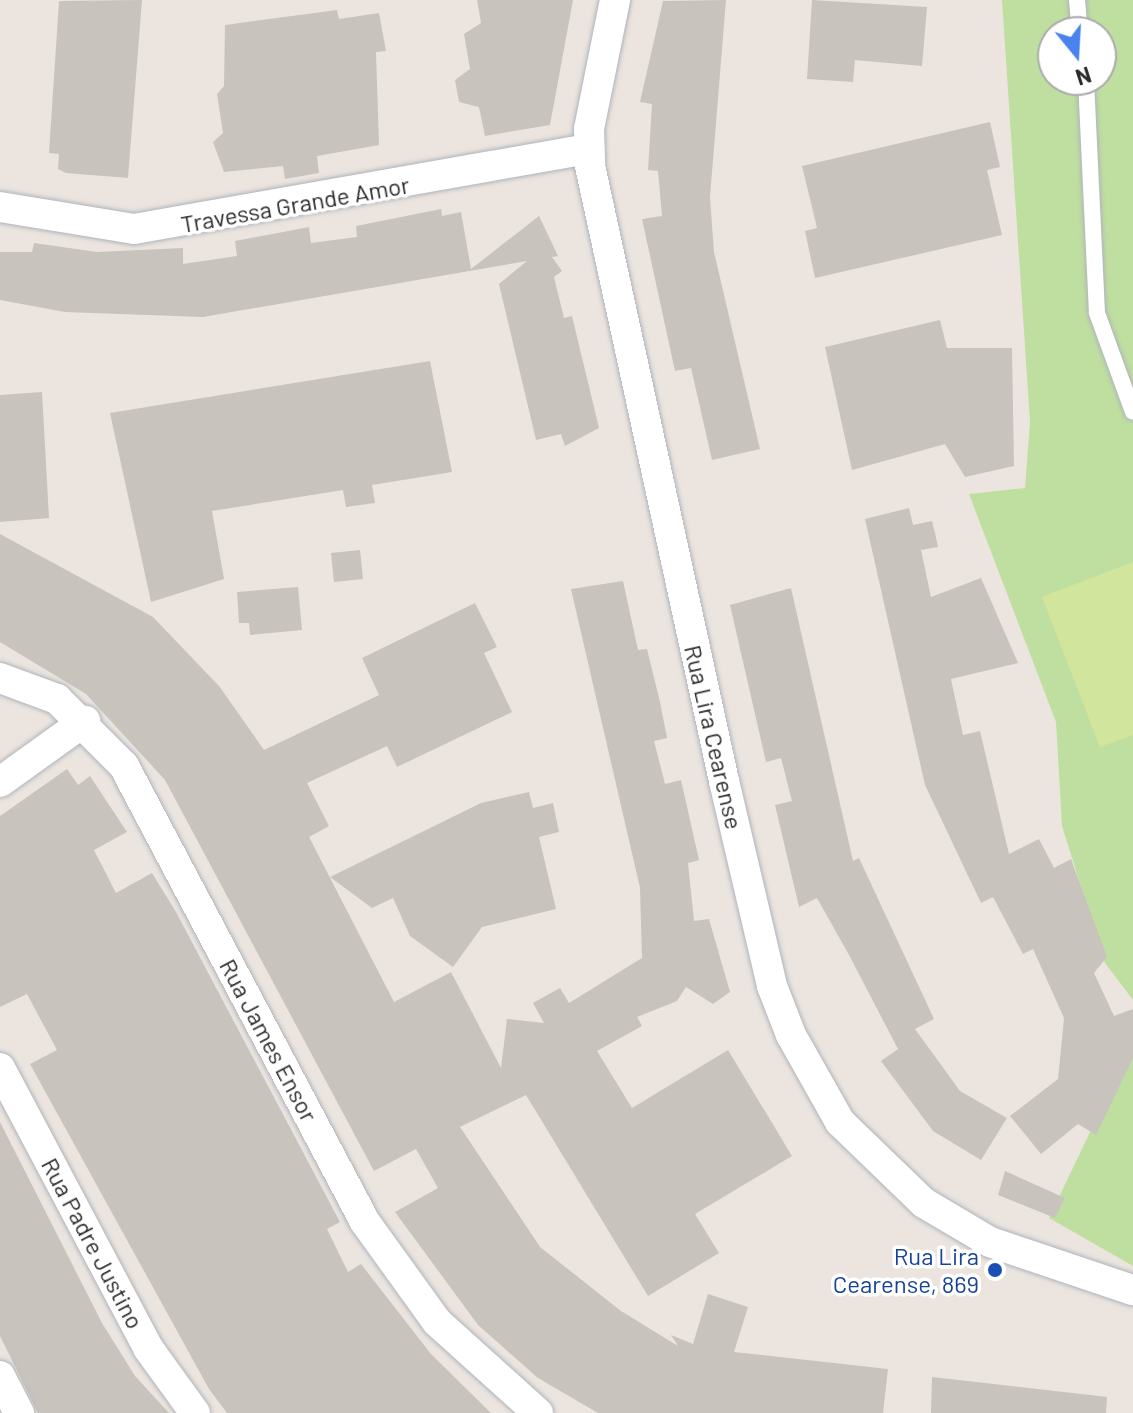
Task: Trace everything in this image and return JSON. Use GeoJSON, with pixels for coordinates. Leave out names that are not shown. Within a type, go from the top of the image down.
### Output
{"type":"FeatureCollection","features":[{"type":"Feature","properties":{"kind":"street","name":"Rua Lira Cearense"},"geometry":{"type":"LineString","coordinates":[[615,0],[588,149],[619,322],[724,781],[772,986],[791,1035],[840,1122],[924,1203],[990,1242],[1133,1290]]}},
{"type":"Feature","properties":{"kind":"street","name":"Travessa Grande Amor"},"geometry":{"type":"LineString","coordinates":[[0,207],[134,229],[588,149]]}},
{"type":"Feature","properties":{"kind":"street","name":"Rua James Ensor"},"geometry":{"type":"LineString","coordinates":[[0,678],[57,699],[85,721],[124,766],[365,1222],[437,1322],[538,1413]]}},
{"type":"Feature","properties":{"kind":"street"},"geometry":{"type":"LineString","coordinates":[[0,782],[85,721]]}},
{"type":"Feature","properties":{"kind":"street","name":"Rua Padre Justino"},"geometry":{"type":"LineString","coordinates":[[0,1068],[137,1328],[195,1413]]}},
{"type":"Feature","properties":{"kind":"street"},"geometry":{"type":"LineString","coordinates":[[0,1376],[19,1413]]}},
{"type":"Feature","properties":{"kind":"lane"},"geometry":{"type":"LineString","coordinates":[[1087,96],[1097,313],[1133,412]]}},
{"type":"Feature","properties":{"kind":"green space"},"geometry":{"type":"Polygon","coordinates":[[[1002,0],[1133,0],[1133,1000],[1105,963],[1062,826],[1056,722],[969,494],[1025,488],[1030,422],[1002,0]]]}},
{"type":"Feature","properties":{"kind":"green space"},"geometry":{"type":"Polygon","coordinates":[[[1133,562],[1133,735],[1100,747],[1042,597],[1133,562]]]}},
{"type":"Feature","properties":{"kind":"green space"},"geometry":{"type":"Polygon","coordinates":[[[1133,1042],[1133,1266],[1049,1218],[1133,1042]]]}},
{"type":"Feature","properties":{"kind":"building"},"geometry":{"type":"Polygon","coordinates":[[[142,0],[128,178],[66,173],[58,169],[59,154],[49,153],[59,1],[142,0]]]}},
{"type":"Feature","properties":{"kind":"building"},"geometry":{"type":"Polygon","coordinates":[[[477,0],[573,0],[550,125],[485,136],[479,107],[459,102],[455,80],[470,69],[464,34],[481,23],[477,0]]]}},
{"type":"Feature","properties":{"kind":"building"},"geometry":{"type":"Polygon","coordinates":[[[726,0],[710,197],[714,252],[760,449],[712,460],[691,368],[675,371],[642,219],[662,216],[658,171],[648,170],[652,104],[640,102],[663,1],[726,0]]]}},
{"type":"Feature","properties":{"kind":"building"},"geometry":{"type":"Polygon","coordinates":[[[812,0],[927,7],[922,66],[855,60],[853,82],[807,79],[812,0]]]}},
{"type":"Feature","properties":{"kind":"building"},"geometry":{"type":"Polygon","coordinates":[[[337,10],[339,19],[379,13],[386,51],[376,52],[379,145],[317,156],[319,173],[285,179],[283,166],[224,172],[213,142],[223,133],[217,94],[224,86],[225,25],[337,10]]]}},
{"type":"Feature","properties":{"kind":"building"},"geometry":{"type":"Polygon","coordinates":[[[990,122],[1000,167],[987,170],[1002,235],[815,278],[805,231],[817,228],[802,166],[990,122]]]}},
{"type":"Feature","properties":{"kind":"building"},"geometry":{"type":"Polygon","coordinates":[[[441,209],[442,216],[461,212],[471,269],[539,216],[558,256],[552,257],[562,271],[554,277],[564,318],[572,316],[599,428],[565,446],[561,434],[536,440],[499,284],[527,261],[203,317],[65,312],[0,300],[0,252],[32,252],[34,243],[97,252],[183,248],[183,264],[237,256],[235,241],[309,227],[311,243],[357,237],[356,226],[441,209]]]}},
{"type":"Feature","properties":{"kind":"building"},"geometry":{"type":"Polygon","coordinates":[[[940,320],[947,348],[1012,348],[1014,466],[965,477],[945,444],[852,470],[825,347],[940,320]]]}},
{"type":"Feature","properties":{"kind":"building"},"geometry":{"type":"Polygon","coordinates":[[[430,361],[452,472],[372,485],[375,503],[346,507],[343,490],[212,511],[224,579],[151,602],[110,413],[430,361]]]}},
{"type":"Feature","properties":{"kind":"building"},"geometry":{"type":"Polygon","coordinates":[[[42,392],[49,518],[0,522],[0,395],[42,392]]]}},
{"type":"Feature","properties":{"kind":"building"},"geometry":{"type":"Polygon","coordinates":[[[909,508],[913,525],[932,521],[935,533],[938,547],[921,550],[931,597],[981,578],[1018,663],[951,679],[963,735],[980,731],[1009,854],[1039,839],[1054,868],[1071,859],[1107,957],[1094,973],[1114,1016],[1133,1009],[1133,1058],[1096,1135],[1078,1124],[1041,1154],[1010,1116],[1058,1079],[1064,1018],[1033,949],[1023,954],[993,897],[981,903],[925,785],[865,519],[909,508]]]}},
{"type":"Feature","properties":{"kind":"building"},"geometry":{"type":"Polygon","coordinates":[[[0,534],[153,617],[219,686],[264,750],[379,695],[362,658],[475,603],[497,647],[484,653],[512,712],[397,767],[387,746],[307,783],[329,826],[309,837],[394,1002],[451,972],[501,1068],[507,1019],[544,1023],[533,1003],[560,988],[569,1003],[642,958],[640,888],[571,589],[623,581],[638,650],[647,649],[660,702],[667,738],[654,741],[665,784],[681,780],[699,860],[688,863],[694,921],[709,919],[730,992],[713,1004],[686,987],[677,1001],[637,1017],[642,1026],[597,1051],[632,1108],[728,1050],[792,1156],[695,1214],[719,1253],[648,1296],[526,1095],[460,1127],[540,1247],[621,1311],[678,1346],[671,1335],[693,1344],[708,1294],[748,1307],[734,1352],[888,1369],[883,1413],[598,1413],[538,1378],[478,1325],[395,1212],[438,1188],[416,1149],[374,1171],[165,780],[86,694],[0,642],[0,534]]]}},
{"type":"Feature","properties":{"kind":"building"},"geometry":{"type":"Polygon","coordinates":[[[360,550],[363,579],[334,582],[331,553],[360,550]]]}},
{"type":"Feature","properties":{"kind":"building"},"geometry":{"type":"Polygon","coordinates":[[[298,587],[302,630],[250,635],[249,623],[239,623],[237,592],[298,587]]]}},
{"type":"Feature","properties":{"kind":"building"},"geometry":{"type":"Polygon","coordinates":[[[791,588],[853,861],[859,858],[934,1019],[915,1029],[960,1091],[1007,1118],[981,1160],[933,1131],[881,1061],[898,1049],[849,955],[817,898],[799,907],[775,805],[792,801],[781,758],[766,762],[730,605],[791,588]]]}},
{"type":"Feature","properties":{"kind":"building"},"geometry":{"type":"Polygon","coordinates":[[[67,769],[78,785],[90,776],[127,832],[94,850],[116,893],[152,873],[176,912],[340,1222],[327,1229],[348,1272],[361,1264],[431,1354],[491,1413],[227,1413],[209,1389],[30,1064],[57,1050],[27,994],[0,1007],[0,816],[67,769]]]}},
{"type":"Feature","properties":{"kind":"building"},"geometry":{"type":"Polygon","coordinates":[[[529,792],[533,808],[553,803],[559,832],[539,837],[556,909],[482,927],[453,967],[410,936],[393,898],[372,908],[330,877],[481,803],[529,792]]]}},
{"type":"Feature","properties":{"kind":"building"},"geometry":{"type":"Polygon","coordinates":[[[0,1122],[102,1323],[135,1376],[169,1413],[38,1413],[0,1336],[0,1122]]]}},
{"type":"Feature","properties":{"kind":"building"},"geometry":{"type":"Polygon","coordinates":[[[1005,1171],[1065,1198],[1055,1218],[998,1195],[1005,1171]]]}},
{"type":"Feature","properties":{"kind":"building"},"geometry":{"type":"Polygon","coordinates":[[[932,1377],[1107,1397],[1106,1413],[931,1413],[932,1377]]]}},
{"type":"Feature","properties":{"kind":"place","name":"Rua Lira Cearense, 869"},"geometry":{"type":"Point","coordinates":[995,1270]}}]}
